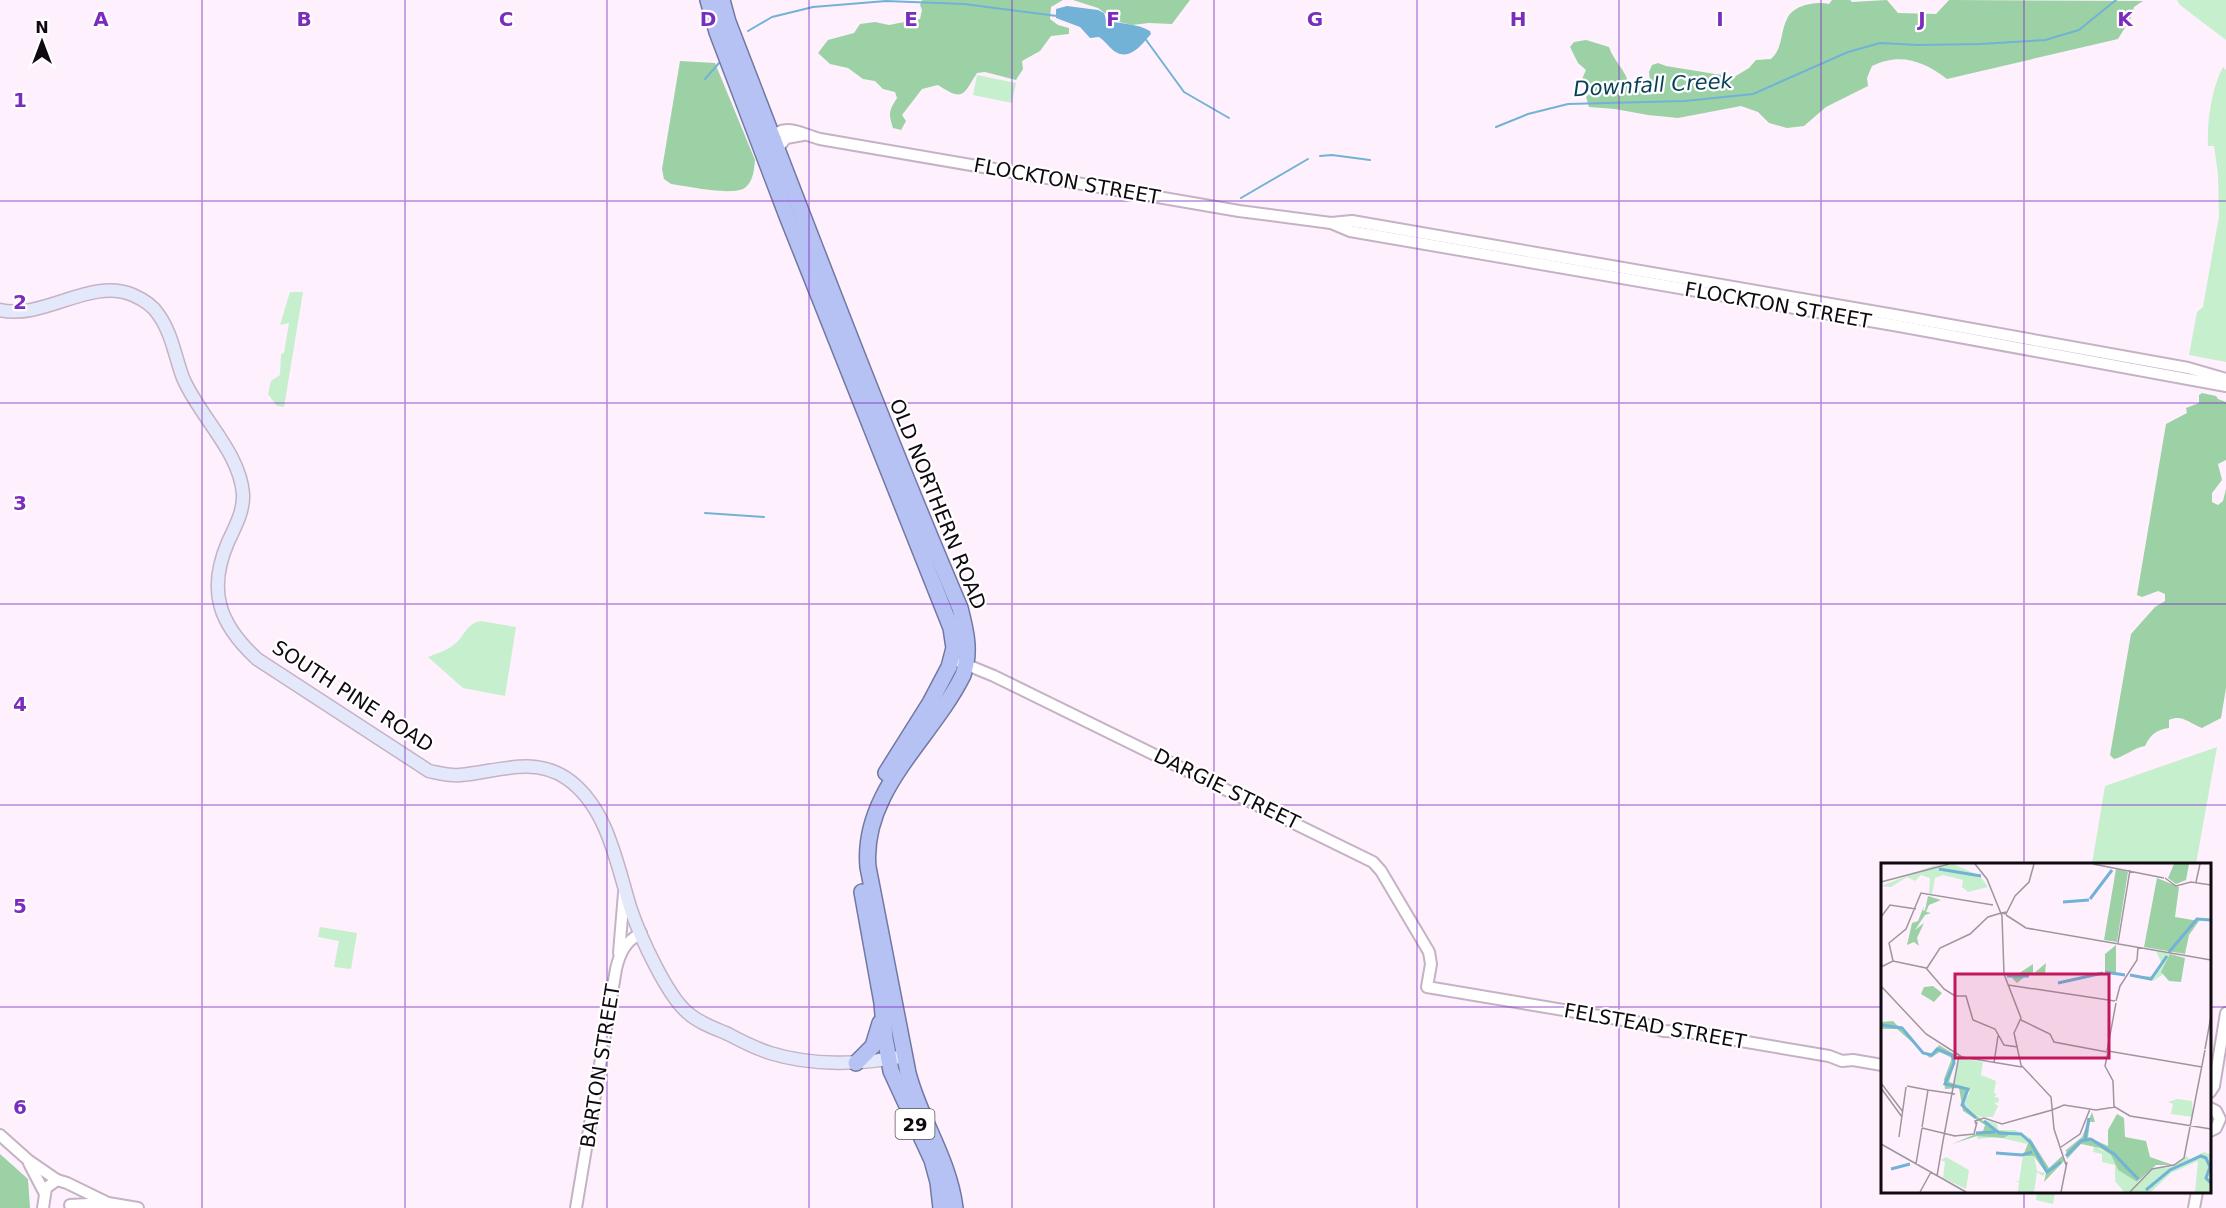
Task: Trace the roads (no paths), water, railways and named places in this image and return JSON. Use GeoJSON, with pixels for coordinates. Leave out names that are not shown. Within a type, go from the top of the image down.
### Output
{"type":"FeatureCollection","features":[{"type":"Feature","properties":{"kind":"highway","name":"OLD NORTHERN ROAD"},"geometry":{"type":"LineString","coordinates":[[708,0],[717,32],[771,147],[960,608],[968,643],[959,662],[934,696],[871,798],[859,829],[858,865],[883,1014],[888,1059]]}},
{"type":"Feature","properties":{"kind":"highway","name":"OLD NORTHERN ROAD"},"geometry":{"type":"LineString","coordinates":[[722,0],[868,424],[950,622],[963,675],[881,799],[868,837],[868,867],[904,1056]]}},
{"type":"Feature","properties":{"kind":"highway"},"geometry":{"type":"LineString","coordinates":[[868,424],[874,420],[878,411]]}},
{"type":"Feature","properties":{"kind":"highway"},"geometry":{"type":"LineString","coordinates":[[856,1063],[873,1046],[883,1014]]}},
{"type":"Feature","properties":{"kind":"highway","name":"29"},"geometry":{"type":"LineString","coordinates":[[904,1056],[914,1096],[948,1173],[955,1208]]}},
{"type":"Feature","properties":{"kind":"highway","name":"29"},"geometry":{"type":"LineString","coordinates":[[888,1059],[900,1093],[935,1168],[942,1208]]}},
{"type":"Feature","properties":{"kind":"main road","name":"SOUTH PINE ROAD"},"geometry":{"type":"LineString","coordinates":[[0,310],[21,313],[34,311],[89,293],[104,291],[132,294],[152,308],[167,330],[183,378],[191,394],[241,477],[243,497],[240,516],[218,569],[217,590],[222,615],[233,635],[257,659],[429,771],[459,776],[526,766],[540,767],[565,777],[578,787],[590,802],[611,843],[641,933],[676,1001],[703,1023],[767,1052],[784,1057],[856,1063],[904,1056]]}},
{"type":"Feature","properties":{"kind":"street","name":"FLOCKTON STREET"},"geometry":{"type":"LineString","coordinates":[[771,147],[777,132],[787,129],[797,130],[803,135],[1239,211],[1331,223],[1352,221],[1736,287],[2188,368],[2226,379]]}},
{"type":"Feature","properties":{"kind":"street","name":"FLOCKTON STREET"},"geometry":{"type":"LineString","coordinates":[[1331,223],[1350,231],[1888,324],[2226,386]]}},
{"type":"Feature","properties":{"kind":"street","name":"DARGIE STREET"},"geometry":{"type":"LineString","coordinates":[[959,662],[1015,686],[1372,862],[1381,871],[1429,952],[1431,964],[1427,987]]}},
{"type":"Feature","properties":{"kind":"street"},"geometry":{"type":"LineString","coordinates":[[619,956],[624,887]]}},
{"type":"Feature","properties":{"kind":"street","name":"BARTON STREET"},"geometry":{"type":"LineString","coordinates":[[576,1208],[619,956],[628,941],[641,933]]}},
{"type":"Feature","properties":{"kind":"street","name":"FELSTEAD STREET"},"geometry":{"type":"LineString","coordinates":[[1427,987],[1641,1023],[1663,1031],[1688,1032],[1829,1056],[1842,1061],[1853,1060],[1881,1065]]}},
{"type":"Feature","properties":{"kind":"street"},"geometry":{"type":"LineString","coordinates":[[2215,1131],[2219,1122],[2212,1089],[2226,1012]]}},
{"type":"Feature","properties":{"kind":"street"},"geometry":{"type":"LineString","coordinates":[[0,1135],[28,1160],[57,1180],[108,1203]]}},
{"type":"Feature","properties":{"kind":"street"},"geometry":{"type":"LineString","coordinates":[[28,1160],[44,1199],[52,1208]]}},
{"type":"Feature","properties":{"kind":"street"},"geometry":{"type":"LineString","coordinates":[[44,1199],[49,1184],[57,1180]]}},
{"type":"Feature","properties":{"kind":"street"},"geometry":{"type":"LineString","coordinates":[[68,1207],[74,1194],[71,1186]]}},
{"type":"Feature","properties":{"kind":"street"},"geometry":{"type":"LineString","coordinates":[[2194,1208],[2196,1193]]}},
{"type":"Feature","properties":{"kind":"street"},"geometry":{"type":"LineString","coordinates":[[68,1207],[108,1203],[138,1208]]}},
{"type":"Feature","properties":{"kind":"water"},"geometry":{"type":"Polygon","coordinates":[[[1067,6],[1098,10],[1104,13],[1106,19],[1140,27],[1150,31],[1151,34],[1140,47],[1130,53],[1120,54],[1099,37],[1090,38],[1080,27],[1056,18],[1056,9],[1067,6]]]}},
{"type":"Feature","properties":{"kind":"waterway","name":"Downfall Creek"},"geometry":{"type":"LineString","coordinates":[[1496,127],[1528,114],[1568,104],[1685,101],[1753,94],[1848,52],[1880,43],[1980,44],[2045,40],[2079,30],[2116,0]]}},
{"type":"Feature","properties":{"kind":"waterway","name":"Downfall Creek"},"geometry":{"type":"LineString","coordinates":[[748,31],[772,17],[813,7],[886,1],[964,4],[1057,16]]}},
{"type":"Feature","properties":{"kind":"waterway","name":"Downfall Creek"},"geometry":{"type":"LineString","coordinates":[[1144,37],[1184,92],[1229,118]]}},
{"type":"Feature","properties":{"kind":"waterway"},"geometry":{"type":"LineString","coordinates":[[705,79],[719,63]]}},
{"type":"Feature","properties":{"kind":"waterway","name":"Downfall Creek"},"geometry":{"type":"LineString","coordinates":[[1320,156],[1332,155],[1370,160]]}},
{"type":"Feature","properties":{"kind":"waterway"},"geometry":{"type":"LineString","coordinates":[[1241,198],[1308,159]]}},
{"type":"Feature","properties":{"kind":"waterway"},"geometry":{"type":"LineString","coordinates":[[705,513],[764,517]]}}]}
